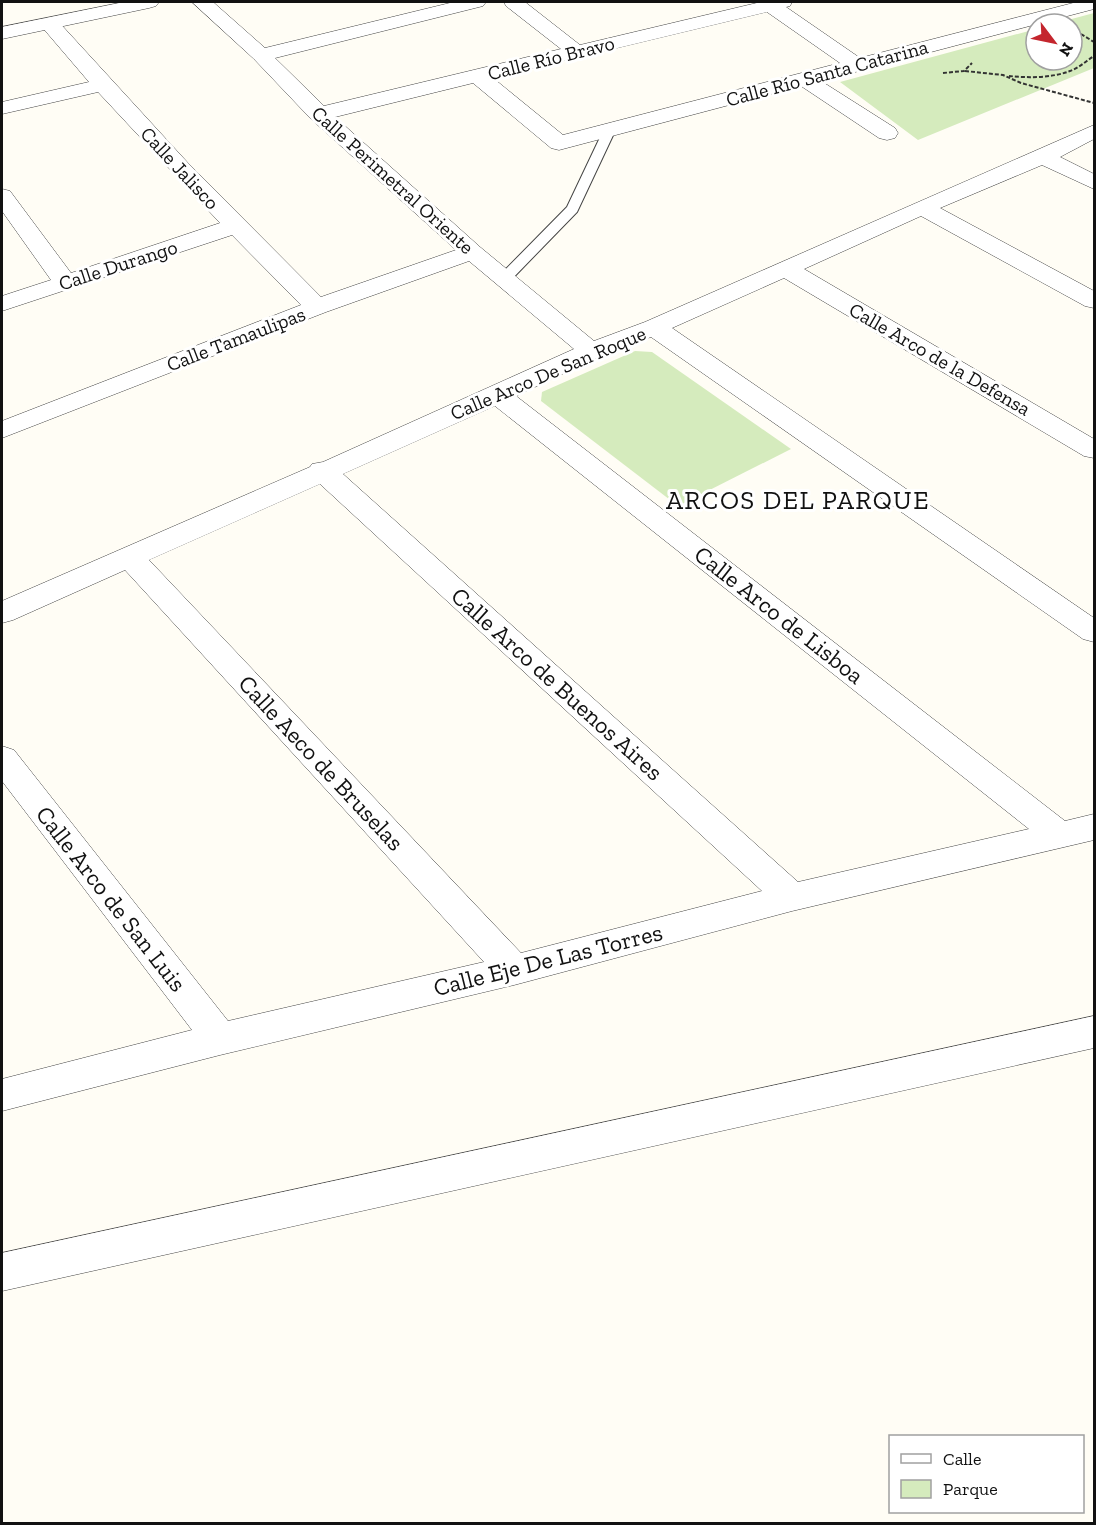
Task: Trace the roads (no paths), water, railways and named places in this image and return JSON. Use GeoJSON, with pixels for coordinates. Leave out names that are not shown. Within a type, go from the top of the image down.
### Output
{"type":"FeatureCollection","features":[{"type":"Feature","properties":{"kind":"street"},"geometry":{"type":"LineString","coordinates":[[2,18],[79,2]]}},
{"type":"Feature","properties":{"kind":"street"},"geometry":{"type":"LineString","coordinates":[[2,33],[149,2]]}},
{"type":"Feature","properties":{"kind":"street","name":"Calle Perimetral Oriente"},"geometry":{"type":"LineString","coordinates":[[202,2],[261,55],[319,114],[472,252],[591,351]]}},
{"type":"Feature","properties":{"kind":"street"},"geometry":{"type":"LineString","coordinates":[[261,55],[476,2]]}},
{"type":"Feature","properties":{"kind":"street"},"geometry":{"type":"LineString","coordinates":[[513,2],[577,52]]}},
{"type":"Feature","properties":{"kind":"street"},"geometry":{"type":"LineString","coordinates":[[777,3],[856,65]]}},
{"type":"Feature","properties":{"kind":"street","name":"Calle Río Bravo"},"geometry":{"type":"LineString","coordinates":[[319,114],[777,3]]}},
{"type":"Feature","properties":{"kind":"street","name":"Calle Río Santa Catarina"},"geometry":{"type":"LineString","coordinates":[[477,76],[559,143],[1095,3]]}},
{"type":"Feature","properties":{"kind":"street","name":"Calle Jalisco"},"geometry":{"type":"LineString","coordinates":[[49,23],[102,86],[235,226],[317,307]]}},
{"type":"Feature","properties":{"kind":"street"},"geometry":{"type":"LineString","coordinates":[[804,79],[887,133]]}},
{"type":"Feature","properties":{"kind":"street"},"geometry":{"type":"LineString","coordinates":[[2,108],[102,86]]}},
{"type":"Feature","properties":{"kind":"street","name":"Calle Arco De San Roque"},"geometry":{"type":"LineString","coordinates":[[2,613],[322,470],[498,395],[591,351],[654,327],[922,207],[1043,157],[1095,131]]}},
{"type":"Feature","properties":{"kind":"street"},"geometry":{"type":"LineString","coordinates":[[1043,157],[1095,182]]}},
{"type":"Feature","properties":{"kind":"street"},"geometry":{"type":"LineString","coordinates":[[2,196],[65,282]]}},
{"type":"Feature","properties":{"kind":"street"},"geometry":{"type":"LineString","coordinates":[[922,207],[1095,301]]}},
{"type":"Feature","properties":{"kind":"street","name":"Calle Durango"},"geometry":{"type":"LineString","coordinates":[[2,304],[235,226]]}},
{"type":"Feature","properties":{"kind":"street","name":"Calle Tamaulipas"},"geometry":{"type":"LineString","coordinates":[[2,430],[317,307],[472,252]]}},
{"type":"Feature","properties":{"kind":"street","name":"Calle Arco de la Defensa"},"geometry":{"type":"LineString","coordinates":[[785,268],[1095,450]]}},
{"type":"Feature","properties":{"kind":"street"},"geometry":{"type":"LineString","coordinates":[[654,327],[1095,632]]}},
{"type":"Feature","properties":{"kind":"street","name":"Calle Arco de Lisboa"},"geometry":{"type":"LineString","coordinates":[[498,395],[1078,832]]}},
{"type":"Feature","properties":{"kind":"street","name":"Calle Arco de Buenos Aires"},"geometry":{"type":"LineString","coordinates":[[322,470],[792,897]]}},
{"type":"Feature","properties":{"kind":"street","name":"Calle Aeco de Bruselas"},"geometry":{"type":"LineString","coordinates":[[129,556],[514,970]]}},
{"type":"Feature","properties":{"kind":"street","name":"Calle Arco de San Luis"},"geometry":{"type":"LineString","coordinates":[[2,758],[220,1039]]}},
{"type":"Feature","properties":{"kind":"street","name":"Calle Eje De Las Torres"},"geometry":{"type":"LineString","coordinates":[[2,1095],[220,1039],[514,970],[792,897],[1078,832]]}},
{"type":"Feature","properties":{"kind":"street"},"geometry":{"type":"LineString","coordinates":[[2,1272],[1095,1032]]}},
{"type":"Feature","properties":{"kind":"lane"},"geometry":{"type":"LineString","coordinates":[[504,279],[573,209],[610,129]]}},
{"type":"Feature","properties":{"kind":"district","name":"ARCOS DEL PARQUE"},"geometry":{"type":"Point","coordinates":[798,500]}}]}
